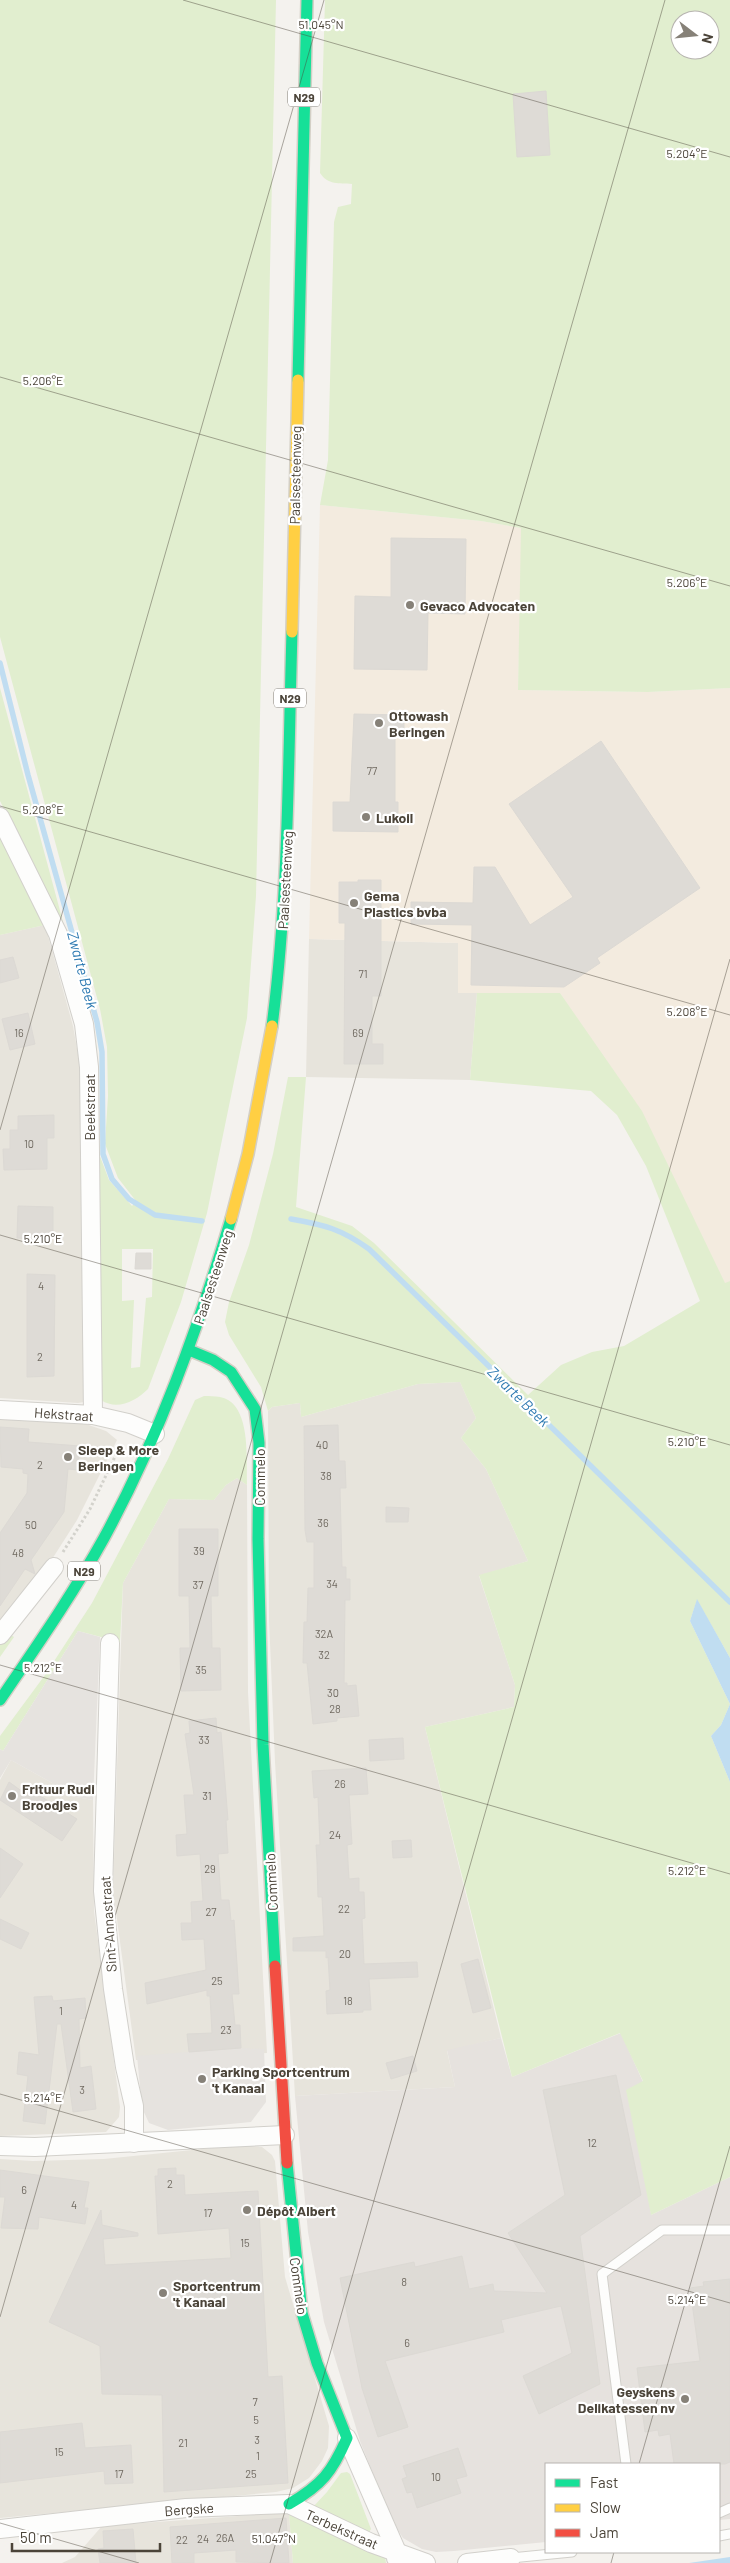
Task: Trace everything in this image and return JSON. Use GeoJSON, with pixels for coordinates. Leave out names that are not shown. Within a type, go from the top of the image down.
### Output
{"type":"FeatureCollection","features":[{"type":"Feature","properties":{"kind":"main road","name":"Paalsesteenweg"},"geometry":{"type":"LineString","coordinates":[[0,1700],[44,1636],[90,1561],[117,1513],[154,1434],[189,1350],[221,1258],[252,1138],[272,1027],[281,953],[286,857],[307,0]]}},
{"type":"Feature","properties":{"kind":"main road","name":"Commelo"},"geometry":{"type":"LineString","coordinates":[[189,1350],[213,1360],[237,1379],[254,1408],[259,1443],[258,1539],[263,1745],[285,2135],[296,2275],[302,2313],[318,2363],[347,2438]]}},
{"type":"Feature","properties":{"kind":"main road"},"geometry":{"type":"LineString","coordinates":[[288,2504],[319,2487],[333,2469],[347,2438]]}},
{"type":"Feature","properties":{"kind":"street","name":"Beekstraat"},"geometry":{"type":"LineString","coordinates":[[0,818],[58,934],[84,1024],[89,1067],[93,1415]]}},
{"type":"Feature","properties":{"kind":"street","name":"Hekstraat"},"geometry":{"type":"LineString","coordinates":[[0,1410],[93,1415],[128,1424],[154,1434]]}},
{"type":"Feature","properties":{"kind":"street"},"geometry":{"type":"LineString","coordinates":[[0,1634],[54,1567]]}},
{"type":"Feature","properties":{"kind":"street","name":"Sint-Annastraat"},"geometry":{"type":"LineString","coordinates":[[110,1643],[103,1891],[113,1989],[125,2067],[134,2106],[134,2142]]}},
{"type":"Feature","properties":{"kind":"street"},"geometry":{"type":"LineString","coordinates":[[0,2146],[34,2147],[285,2135]]}},
{"type":"Feature","properties":{"kind":"street","name":"Commelo"},"geometry":{"type":"LineString","coordinates":[[347,2438],[396,2558]]}},
{"type":"Feature","properties":{"kind":"street","name":"Bergske"},"geometry":{"type":"LineString","coordinates":[[0,2529],[186,2508],[288,2504]]}},
{"type":"Feature","properties":{"kind":"street","name":"Terbekstraat"},"geometry":{"type":"LineString","coordinates":[[288,2504],[371,2543],[396,2558],[426,2563]]}},
{"type":"Feature","properties":{"kind":"street"},"geometry":{"type":"LineString","coordinates":[[467,2563],[511,2558]]}},
{"type":"Feature","properties":{"kind":"lane"},"geometry":{"type":"LineString","coordinates":[[626,2463],[602,2274],[662,2230],[730,2230]]}},
{"type":"Feature","properties":{"kind":"lane"},"geometry":{"type":"LineString","coordinates":[[511,2558],[562,2553]]}},
{"type":"Feature","properties":{"kind":"shaded area"},"geometry":{"type":"Polygon","coordinates":[[[320,505],[481,521],[522,528],[518,690],[648,692],[730,688],[730,1281],[725,1284],[560,993],[458,993],[458,943],[309,939],[320,505]]]}},
{"type":"Feature","properties":{"kind":"shaded area"},"geometry":{"type":"Polygon","coordinates":[[[45,925],[73,1026],[80,1066],[88,1396],[84,1402],[78,1403],[0,1398],[0,935],[45,925]]]}},
{"type":"Feature","properties":{"kind":"shaded area"},"geometry":{"type":"Polygon","coordinates":[[[309,939],[458,943],[458,993],[477,993],[470,1080],[306,1077],[309,939]]]}},
{"type":"Feature","properties":{"kind":"shaded area"},"geometry":{"type":"Polygon","coordinates":[[[460,1382],[476,1418],[461,1438],[486,1469],[528,1561],[479,1576],[515,1685],[514,1707],[425,1727],[501,2038],[447,2051],[455,2087],[295,2096],[275,1762],[269,1619],[268,1411],[272,1407],[300,1403],[301,1417],[418,1384],[460,1382]]]}},
{"type":"Feature","properties":{"kind":"shaded area"},"geometry":{"type":"Polygon","coordinates":[[[0,1418],[86,1424],[106,1431],[117,1440],[77,1520],[40,1578],[0,1627],[0,1418]]]}},
{"type":"Feature","properties":{"kind":"shaded area"},"geometry":{"type":"Polygon","coordinates":[[[237,1478],[247,1485],[248,1692],[267,2053],[136,2060],[113,1890],[123,1583],[169,1499],[214,1500],[226,1485],[237,1478]]]}},
{"type":"Feature","properties":{"kind":"shaded area"},"geometry":{"type":"Polygon","coordinates":[[[78,1631],[100,1637],[93,1800],[59,1794],[54,1784],[11,1760],[0,1778],[0,1749],[3,1751],[78,1631]]]}},
{"type":"Feature","properties":{"kind":"shaded area"},"geometry":{"type":"Polygon","coordinates":[[[11,1760],[54,1784],[59,1794],[93,1800],[94,1911],[120,2107],[119,2117],[106,2132],[0,2136],[0,1780],[11,1760]]]}},
{"type":"Feature","properties":{"kind":"shaded area"},"geometry":{"type":"Polygon","coordinates":[[[621,2033],[643,2082],[651,2215],[730,2177],[730,2519],[720,2520],[720,2463],[545,2463],[545,2542],[436,2552],[422,2549],[403,2538],[392,2521],[360,2441],[324,2322],[308,2232],[295,2096],[455,2087],[447,2050],[501,2038],[512,2077],[621,2033]]]}},
{"type":"Feature","properties":{"kind":"shaded area","name":"Parking Sportcentrum 't Kanaal"},"geometry":{"type":"Polygon","coordinates":[[[241,2048],[264,2049],[266,2102],[251,2122],[168,2130],[149,2123],[142,2108],[137,2056],[241,2048]]]}},
{"type":"Feature","properties":{"kind":"shaded area"},"geometry":{"type":"Polygon","coordinates":[[[241,2145],[262,2147],[272,2155],[275,2161],[285,2277],[329,2426],[328,2448],[322,2461],[309,2478],[293,2488],[276,2492],[0,2518],[0,2159],[33,2161],[104,2159],[241,2145]]]}},
{"type":"Feature","properties":{"kind":"shaded area"},"geometry":{"type":"Polygon","coordinates":[[[289,2514],[293,2563],[62,2563],[75,2557],[102,2526],[289,2514]]]}},
{"type":"Feature","properties":{"kind":"green space"},"geometry":{"type":"Polygon","coordinates":[[[0,0],[276,0],[256,896],[247,1018],[207,1213],[181,1302],[148,1389],[132,1401],[120,1405],[113,1405],[101,1400],[93,1052],[21,842],[0,801],[0,688],[97,1048],[98,1151],[109,1180],[132,1206],[136,1201],[118,1178],[105,1144],[108,1096],[107,1047],[100,1009],[0,637],[0,0]],[[122,1249],[122,1301],[134,1300],[131,1368],[140,1367],[146,1298],[152,1297],[153,1249],[122,1249]]]}},
{"type":"Feature","properties":{"kind":"green space"},"geometry":{"type":"Polygon","coordinates":[[[325,0],[730,0],[730,688],[648,692],[518,690],[521,528],[481,521],[320,505],[328,460],[334,222],[338,207],[351,204],[352,184],[338,183],[323,177],[320,173],[325,0]]]}},
{"type":"Feature","properties":{"kind":"green space"},"geometry":{"type":"Polygon","coordinates":[[[0,836],[45,925],[0,935],[0,836]]]}},
{"type":"Feature","properties":{"kind":"green space"},"geometry":{"type":"Polygon","coordinates":[[[477,993],[560,993],[642,1111],[725,1283],[730,1281],[730,1658],[697,1600],[690,1621],[730,1704],[721,1725],[711,1736],[730,1782],[730,2177],[651,2215],[626,2090],[643,2081],[620,2033],[512,2077],[425,1727],[514,1707],[515,1685],[479,1575],[528,1561],[486,1469],[461,1438],[476,1418],[460,1382],[418,1384],[301,1417],[300,1403],[272,1407],[268,1411],[261,1387],[229,1335],[225,1322],[229,1302],[249,1245],[273,1154],[288,1077],[306,1077],[296,1207],[352,1226],[374,1243],[528,1395],[561,1365],[592,1352],[624,1346],[700,1301],[646,1166],[617,1115],[591,1091],[470,1080],[477,993]]]}},
{"type":"Feature","properties":{"kind":"green space"},"geometry":{"type":"Polygon","coordinates":[[[204,1396],[220,1397],[230,1401],[238,1410],[245,1434],[247,1485],[237,1478],[226,1485],[214,1500],[169,1499],[123,1583],[120,1642],[78,1631],[3,1751],[0,1749],[0,1736],[45,1675],[92,1603],[168,1459],[195,1400],[204,1396]]]}},
{"type":"Feature","properties":{"kind":"green space"},"geometry":{"type":"Polygon","coordinates":[[[8,1633],[14,1637],[0,1657],[0,1644],[8,1633]]]}},
{"type":"Feature","properties":{"kind":"green space"},"geometry":{"type":"Polygon","coordinates":[[[347,2472],[350,2474],[371,2529],[368,2534],[313,2507],[341,2473],[347,2472]]]}},
{"type":"Feature","properties":{"kind":"green space"},"geometry":{"type":"Polygon","coordinates":[[[289,2514],[296,2515],[385,2557],[386,2563],[293,2563],[289,2514]]]}},
{"type":"Feature","properties":{"kind":"water"},"geometry":{"type":"Polygon","coordinates":[[[697,1599],[730,1658],[730,1704],[690,1621],[697,1599]]]}},
{"type":"Feature","properties":{"kind":"water"},"geometry":{"type":"Polygon","coordinates":[[[730,1704],[730,1782],[711,1736],[721,1725],[730,1704]]]}},
{"type":"Feature","properties":{"kind":"water"},"geometry":{"type":"Polygon","coordinates":[[[730,2557],[730,2563],[689,2563],[730,2557]]]}},
{"type":"Feature","properties":{"kind":"building"},"geometry":{"type":"Polygon","coordinates":[[[546,91],[550,155],[517,157],[513,94],[546,91]]]}},
{"type":"Feature","properties":{"kind":"building","name":"Gevaco Advocaten"},"geometry":{"type":"Polygon","coordinates":[[[391,538],[466,539],[465,614],[428,613],[427,670],[354,669],[355,596],[391,597],[391,538]]]}},
{"type":"Feature","properties":{"kind":"building"},"geometry":{"type":"Polygon","coordinates":[[[354,714],[404,715],[404,732],[395,732],[395,802],[398,802],[398,832],[333,831],[333,802],[350,802],[354,714]]]}},
{"type":"Feature","properties":{"kind":"building"},"geometry":{"type":"Polygon","coordinates":[[[601,741],[700,888],[597,958],[600,963],[564,987],[471,985],[472,925],[411,924],[411,902],[473,903],[474,867],[495,867],[530,925],[573,897],[509,804],[601,741]]]}},
{"type":"Feature","properties":{"kind":"building"},"geometry":{"type":"Polygon","coordinates":[[[358,880],[381,880],[381,996],[372,996],[372,1044],[383,1044],[383,1064],[344,1064],[345,923],[339,923],[339,882],[358,882],[358,880]]]}},
{"type":"Feature","properties":{"kind":"building"},"geometry":{"type":"Polygon","coordinates":[[[13,957],[19,978],[0,983],[0,960],[13,957]]]}},
{"type":"Feature","properties":{"kind":"building"},"geometry":{"type":"Polygon","coordinates":[[[28,1013],[35,1044],[10,1050],[2,1019],[28,1013]]]}},
{"type":"Feature","properties":{"kind":"building"},"geometry":{"type":"Polygon","coordinates":[[[54,1115],[54,1138],[47,1138],[47,1169],[4,1170],[3,1149],[10,1149],[10,1130],[18,1130],[18,1116],[54,1115]]]}},
{"type":"Feature","properties":{"kind":"building"},"geometry":{"type":"Polygon","coordinates":[[[18,1206],[53,1207],[53,1231],[50,1231],[50,1240],[17,1238],[18,1206]]]}},
{"type":"Feature","properties":{"kind":"building"},"geometry":{"type":"Polygon","coordinates":[[[136,1253],[151,1253],[151,1269],[135,1269],[136,1253]]]}},
{"type":"Feature","properties":{"kind":"building"},"geometry":{"type":"Polygon","coordinates":[[[27,1274],[55,1275],[54,1376],[27,1377],[27,1274]]]}},
{"type":"Feature","properties":{"kind":"building"},"geometry":{"type":"Polygon","coordinates":[[[338,1425],[339,1461],[345,1461],[346,1488],[340,1488],[342,1567],[346,1567],[346,1579],[350,1579],[350,1600],[345,1600],[344,1683],[347,1683],[347,1686],[356,1685],[359,1716],[337,1718],[337,1721],[313,1724],[307,1663],[303,1663],[304,1622],[307,1622],[308,1588],[314,1588],[314,1542],[307,1542],[305,1530],[304,1426],[338,1425]]]}},
{"type":"Feature","properties":{"kind":"building"},"geometry":{"type":"Polygon","coordinates":[[[0,1427],[29,1429],[28,1442],[80,1446],[78,1470],[68,1469],[64,1512],[31,1560],[35,1574],[25,1569],[0,1606],[0,1533],[27,1493],[28,1474],[23,1473],[23,1469],[1,1467],[0,1427]]]}},
{"type":"Feature","properties":{"kind":"building"},"geometry":{"type":"Polygon","coordinates":[[[386,1507],[409,1508],[408,1522],[386,1522],[386,1507]]]}},
{"type":"Feature","properties":{"kind":"building"},"geometry":{"type":"Polygon","coordinates":[[[179,1529],[218,1529],[218,1596],[211,1596],[212,1648],[220,1648],[221,1690],[181,1691],[180,1648],[190,1648],[189,1596],[179,1596],[179,1529]]]}},
{"type":"Feature","properties":{"kind":"building"},"geometry":{"type":"Polygon","coordinates":[[[216,1718],[217,1733],[221,1732],[228,1820],[226,1820],[228,1853],[218,1854],[221,1900],[229,1900],[231,1921],[234,1920],[239,1994],[232,1994],[235,2025],[240,2025],[241,2048],[189,2052],[187,2034],[212,2033],[210,1996],[207,1996],[207,1990],[147,2004],[145,1983],[206,1970],[204,1939],[182,1940],[181,1923],[192,1923],[191,1902],[203,1901],[200,1854],[177,1856],[176,1835],[187,1834],[184,1795],[194,1795],[185,1734],[190,1733],[189,1721],[216,1718]]]}},
{"type":"Feature","properties":{"kind":"building"},"geometry":{"type":"Polygon","coordinates":[[[403,1738],[404,1759],[370,1761],[369,1740],[403,1738]]]}},
{"type":"Feature","properties":{"kind":"building"},"geometry":{"type":"Polygon","coordinates":[[[366,1768],[368,1794],[349,1795],[352,1844],[347,1845],[349,1879],[359,1878],[359,1892],[364,1892],[365,1918],[362,1919],[364,1964],[417,1962],[418,1977],[369,1979],[371,2010],[327,2014],[326,1991],[330,1990],[326,1951],[293,1951],[293,1938],[324,1936],[322,1897],[318,1897],[316,1845],[320,1845],[318,1797],[314,1798],[312,1771],[366,1768]]]}},
{"type":"Feature","properties":{"kind":"building"},"geometry":{"type":"Polygon","coordinates":[[[9,1782],[30,1797],[34,1792],[77,1819],[62,1841],[0,1800],[9,1782]]]}},
{"type":"Feature","properties":{"kind":"building"},"geometry":{"type":"Polygon","coordinates":[[[411,1840],[412,1857],[393,1858],[392,1841],[411,1840]]]}},
{"type":"Feature","properties":{"kind":"building"},"geometry":{"type":"Polygon","coordinates":[[[0,1848],[23,1864],[0,1898],[0,1848]]]}},
{"type":"Feature","properties":{"kind":"building"},"geometry":{"type":"Polygon","coordinates":[[[0,1919],[29,1933],[21,1949],[0,1939],[0,1919]]]}},
{"type":"Feature","properties":{"kind":"building"},"geometry":{"type":"Polygon","coordinates":[[[478,1959],[491,2008],[473,2013],[461,1964],[478,1959]]]}},
{"type":"Feature","properties":{"kind":"building"},"geometry":{"type":"Polygon","coordinates":[[[52,1996],[53,2001],[85,1998],[86,2018],[79,2019],[80,2068],[91,2066],[96,2109],[73,2112],[61,2024],[57,2024],[45,2124],[23,2121],[28,2076],[17,2074],[19,2052],[39,2055],[34,1997],[52,1996]]]}},
{"type":"Feature","properties":{"kind":"building"},"geometry":{"type":"Polygon","coordinates":[[[413,2056],[417,2071],[391,2079],[386,2063],[413,2056]]]}},
{"type":"Feature","properties":{"kind":"building"},"geometry":{"type":"Polygon","coordinates":[[[616,2075],[641,2195],[580,2236],[600,2384],[539,2414],[523,2376],[572,2353],[561,2306],[501,2320],[504,2332],[385,2361],[408,2427],[378,2437],[362,2388],[340,2278],[414,2262],[415,2267],[462,2256],[469,2289],[493,2284],[494,2291],[547,2293],[508,2233],[565,2195],[543,2090],[616,2075]]]}},
{"type":"Feature","properties":{"kind":"building","name":"Sportcentrum 't Kanaal"},"geometry":{"type":"Polygon","coordinates":[[[176,2168],[176,2175],[184,2175],[185,2195],[258,2191],[268,2377],[282,2376],[288,2483],[164,2492],[162,2395],[102,2394],[100,2346],[49,2322],[101,2210],[102,2225],[138,2233],[138,2236],[103,2239],[105,2265],[231,2258],[229,2228],[158,2234],[155,2176],[158,2176],[158,2169],[176,2168]]]}},
{"type":"Feature","properties":{"kind":"building"},"geometry":{"type":"Polygon","coordinates":[[[0,2170],[89,2182],[84,2208],[88,2208],[85,2224],[39,2217],[38,2229],[1,2228],[5,2197],[0,2197],[0,2170]]]}},
{"type":"Feature","properties":{"kind":"building","name":"Geyskens Delikatessen nv"},"geometry":{"type":"Polygon","coordinates":[[[730,2279],[730,2462],[725,2464],[674,2463],[670,2434],[659,2436],[658,2430],[645,2432],[637,2368],[700,2361],[690,2288],[704,2286],[703,2282],[730,2279]]]}},
{"type":"Feature","properties":{"kind":"building"},"geometry":{"type":"Polygon","coordinates":[[[82,2423],[85,2448],[131,2445],[133,2483],[105,2484],[104,2471],[0,2483],[0,2432],[82,2423]]]}},
{"type":"Feature","properties":{"kind":"building"},"geometry":{"type":"Polygon","coordinates":[[[458,2448],[467,2476],[456,2479],[461,2493],[417,2508],[412,2492],[407,2493],[402,2479],[407,2477],[403,2466],[458,2448]]]}},
{"type":"Feature","properties":{"kind":"building"},"geometry":{"type":"Polygon","coordinates":[[[286,2518],[289,2563],[236,2562],[236,2550],[194,2553],[194,2563],[172,2563],[170,2527],[286,2518]]]}},
{"type":"Feature","properties":{"kind":"building"},"geometry":{"type":"Polygon","coordinates":[[[133,2529],[136,2563],[100,2563],[98,2549],[104,2548],[103,2531],[133,2529]]]}},
{"type":"Feature","properties":{"kind":"waterway","name":"Zwarte Beek"},"geometry":{"type":"LineString","coordinates":[[0,663],[28,775],[97,1022],[102,1052],[103,1154],[112,1179],[129,1199],[155,1215],[202,1221]]}},
{"type":"Feature","properties":{"kind":"waterway","name":"Zwarte Beek"},"geometry":{"type":"LineString","coordinates":[[291,1219],[314,1223],[341,1232],[369,1249],[730,1602]]}},
{"type":"Feature","properties":{"kind":"traffic: fast"},"geometry":{"type":"LineString","coordinates":[[298,380],[307,0]]}},
{"type":"Feature","properties":{"kind":"traffic: fast"},"geometry":{"type":"LineString","coordinates":[[272,1026],[278,977],[285,879],[292,632]]}},
{"type":"Feature","properties":{"kind":"traffic: fast"},"geometry":{"type":"LineString","coordinates":[[0,1700],[80,1579],[124,1500],[176,1382],[205,1301],[231,1219]]}},
{"type":"Feature","properties":{"kind":"traffic: fast"},"geometry":{"type":"LineString","coordinates":[[189,1350],[213,1360],[231,1372],[255,1409],[259,1443],[258,1539],[263,1745],[275,1966]]}},
{"type":"Feature","properties":{"kind":"traffic: fast"},"geometry":{"type":"LineString","coordinates":[[287,2163],[302,2313],[317,2363],[347,2438],[325,2477],[289,2504]]}},
{"type":"Feature","properties":{"kind":"traffic: slow"},"geometry":{"type":"LineString","coordinates":[[292,632],[298,380]]}},
{"type":"Feature","properties":{"kind":"traffic: slow"},"geometry":{"type":"LineString","coordinates":[[231,1219],[248,1154],[272,1026]]}},
{"type":"Feature","properties":{"kind":"traffic: jam"},"geometry":{"type":"LineString","coordinates":[[275,1966],[287,2163]]}},
{"type":"Feature","properties":{"kind":"place","name":"Gevaco Advocaten"},"geometry":{"type":"Point","coordinates":[410,605]}},
{"type":"Feature","properties":{"kind":"place","name":"Ottowash Beringen"},"geometry":{"type":"Point","coordinates":[379,723]}},
{"type":"Feature","properties":{"kind":"place","name":"Lukoil"},"geometry":{"type":"Point","coordinates":[366,817]}},
{"type":"Feature","properties":{"kind":"place","name":"Gema Plastics bvba"},"geometry":{"type":"Point","coordinates":[354,903]}},
{"type":"Feature","properties":{"kind":"place","name":"Sleep & More Beringen"},"geometry":{"type":"Point","coordinates":[68,1457]}},
{"type":"Feature","properties":{"kind":"place","name":"Frituur Rudi Broodjes"},"geometry":{"type":"Point","coordinates":[12,1796]}},
{"type":"Feature","properties":{"kind":"place","name":"Parking Sportcentrum 't Kanaal"},"geometry":{"type":"Point","coordinates":[202,2079]}},
{"type":"Feature","properties":{"kind":"place","name":"Dépôt Albert"},"geometry":{"type":"Point","coordinates":[247,2210]}},
{"type":"Feature","properties":{"kind":"place","name":"Sportcentrum 't Kanaal"},"geometry":{"type":"Point","coordinates":[163,2293]}},
{"type":"Feature","properties":{"kind":"place","name":"Geyskens Delikatessen nv"},"geometry":{"type":"Point","coordinates":[685,2399]}}]}
